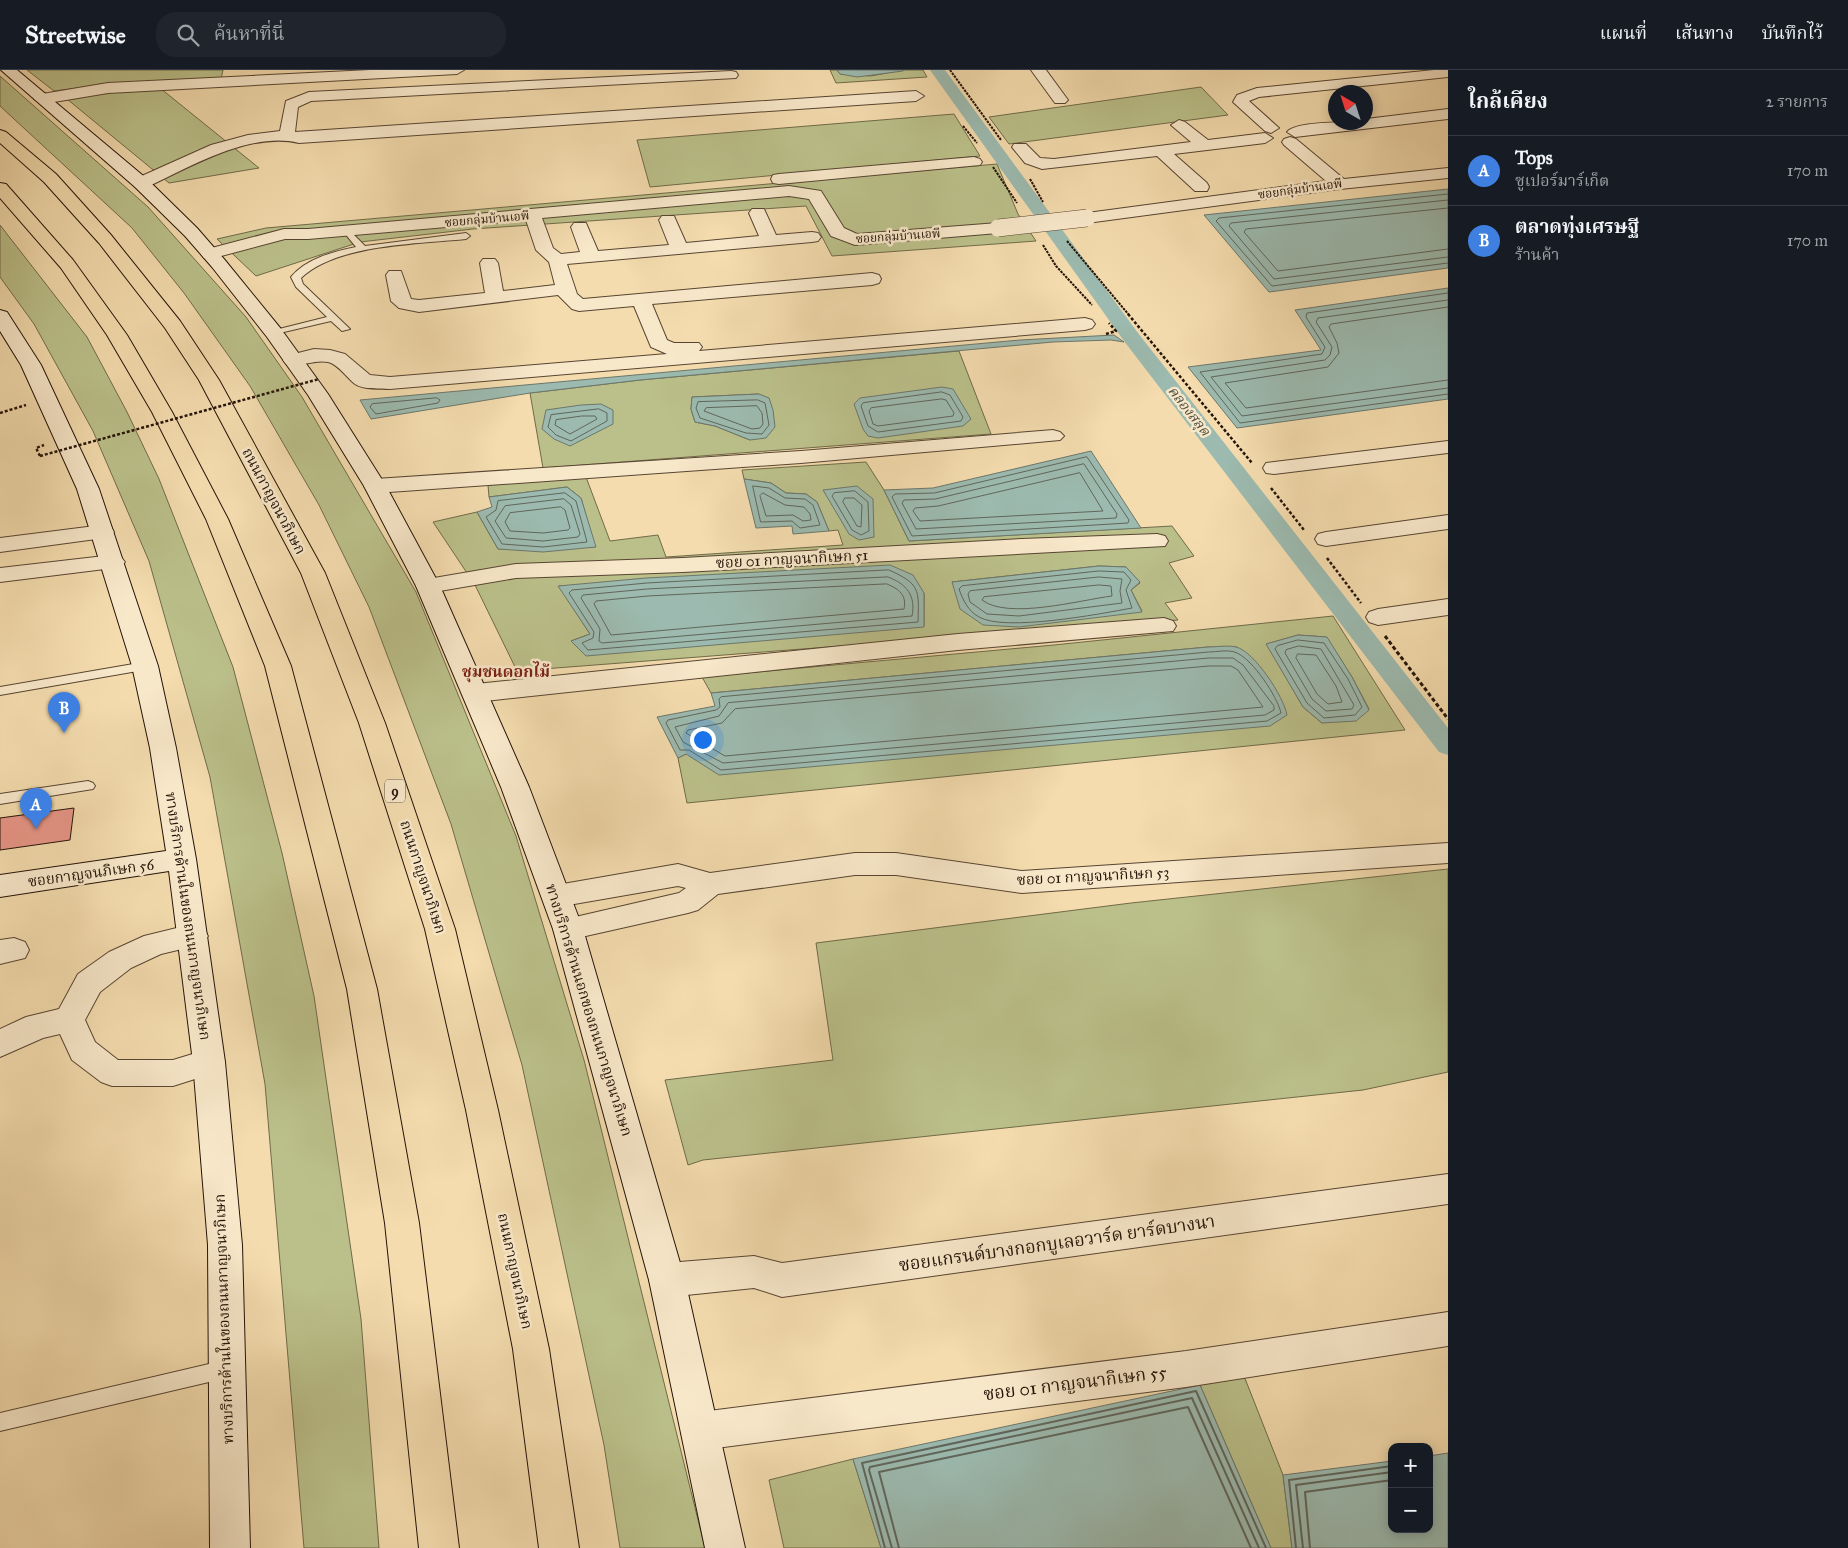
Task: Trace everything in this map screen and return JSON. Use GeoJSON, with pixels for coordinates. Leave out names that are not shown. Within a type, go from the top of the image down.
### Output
{"type":"FeatureCollection","features":[{"type":"Feature","properties":{"kind":"highway","name":"ถนนกาญจนาภิเษก"},"geometry":{"type":"LineString","coordinates":[[0,135],[62,192],[105,239],[173,325],[209,380],[313,573],[372,723],[440,929],[482,1110],[531,1349],[559,1548]]}},
{"type":"Feature","properties":{"kind":"highway"},"geometry":{"type":"LineString","coordinates":[[0,188],[67,264],[117,334],[162,412],[217,519],[278,666],[362,989],[402,1223],[439,1548]]}},
{"type":"Feature","properties":{"kind":"street","name":"ทางบริการด้านนอกของถนนกาญจนาภิเษก"},"geometry":{"type":"LineString","coordinates":[[8,70],[141,183],[210,247],[318,394],[374,486],[428,586],[476,693],[515,787],[568,929],[667,1280],[725,1548]]}},
{"type":"Feature","properties":{"kind":"street"},"geometry":{"type":"LineString","coordinates":[[42,99],[108,88],[457,70]]}},
{"type":"Feature","properties":{"kind":"street"},"geometry":{"type":"LineString","coordinates":[[1038,70],[1060,100]]}},
{"type":"Feature","properties":{"kind":"street"},"geometry":{"type":"LineString","coordinates":[[286,135],[291,104],[309,97],[730,72],[745,108]]}},
{"type":"Feature","properties":{"kind":"street"},"geometry":{"type":"LineString","coordinates":[[1268,133],[1241,102],[1242,98],[1257,93],[1412,73],[1448,73]]}},
{"type":"Feature","properties":{"kind":"street"},"geometry":{"type":"LineString","coordinates":[[1412,73],[1440,92]]}},
{"type":"Feature","properties":{"kind":"street"},"geometry":{"type":"LineString","coordinates":[[141,183],[217,148],[248,140],[286,135],[298,138],[916,96]]}},
{"type":"Feature","properties":{"kind":"street"},"geometry":{"type":"LineString","coordinates":[[1292,137],[1448,114]]}},
{"type":"Feature","properties":{"kind":"street"},"geometry":{"type":"LineString","coordinates":[[1179,125],[1204,146]]}},
{"type":"Feature","properties":{"kind":"street"},"geometry":{"type":"LineString","coordinates":[[1012,146],[1038,164],[1204,146],[1285,129],[1340,184]]}},
{"type":"Feature","properties":{"kind":"street"},"geometry":{"type":"LineString","coordinates":[[1106,142],[1120,156]]}},
{"type":"Feature","properties":{"kind":"street"},"geometry":{"type":"LineString","coordinates":[[1161,151],[1201,187]]}},
{"type":"Feature","properties":{"kind":"street"},"geometry":{"type":"LineString","coordinates":[[1360,168],[1448,157]]}},
{"type":"Feature","properties":{"kind":"street"},"geometry":{"type":"LineString","coordinates":[[243,228],[974,162]]}},
{"type":"Feature","properties":{"kind":"street","name":"ซอยกลุ่มบ้านเอพี"},"geometry":{"type":"LineString","coordinates":[[210,247],[293,242],[308,234],[533,216],[794,191],[814,195],[837,232],[855,240],[998,228],[1087,218],[1340,184],[1448,173]]}},
{"type":"Feature","properties":{"kind":"street"},"geometry":{"type":"LineString","coordinates":[[1124,196],[1300,175]]}},
{"type":"Feature","properties":{"kind":"street"},"geometry":{"type":"LineString","coordinates":[[758,213],[770,241]]}},
{"type":"Feature","properties":{"kind":"street"},"geometry":{"type":"LineString","coordinates":[[533,216],[545,250],[557,260],[566,289],[573,302],[579,305],[872,279]]}},
{"type":"Feature","properties":{"kind":"street"},"geometry":{"type":"LineString","coordinates":[[668,220],[680,249]]}},
{"type":"Feature","properties":{"kind":"street"},"geometry":{"type":"LineString","coordinates":[[580,227],[591,257]]}},
{"type":"Feature","properties":{"kind":"street"},"geometry":{"type":"LineString","coordinates":[[557,260],[812,237]]}},
{"type":"Feature","properties":{"kind":"street"},"geometry":{"type":"LineString","coordinates":[[489,263],[495,297]]}},
{"type":"Feature","properties":{"kind":"street"},"geometry":{"type":"LineString","coordinates":[[395,276],[400,301],[419,306],[566,289]]}},
{"type":"Feature","properties":{"kind":"street"},"geometry":{"type":"LineString","coordinates":[[641,300],[658,342],[663,347],[671,349],[900,327]]}},
{"type":"Feature","properties":{"kind":"street","name":"ทางบริการด้านในของถนนกาญจนาภิเษก"},"geometry":{"type":"LineString","coordinates":[[0,316],[31,365],[48,398],[88,490],[113,562],[145,666],[163,748],[182,859],[209,1062],[225,1244],[230,1548]]}},
{"type":"Feature","properties":{"kind":"street"},"geometry":{"type":"LineString","coordinates":[[293,360],[314,355],[330,356],[338,358],[364,381],[390,384],[1085,324]]}},
{"type":"Feature","properties":{"kind":"street"},"geometry":{"type":"LineString","coordinates":[[374,486],[791,458],[1052,436]]}},
{"type":"Feature","properties":{"kind":"street"},"geometry":{"type":"LineString","coordinates":[[1265,473],[1448,447]]}},
{"type":"Feature","properties":{"kind":"street"},"geometry":{"type":"LineString","coordinates":[[1319,543],[1448,522]]}},
{"type":"Feature","properties":{"kind":"street"},"geometry":{"type":"LineString","coordinates":[[0,545],[103,532]]}},
{"type":"Feature","properties":{"kind":"street","name":"ซอย 01 กาญจนากิเษก 51"},"geometry":{"type":"LineString","coordinates":[[428,586],[516,571],[604,566],[683,565],[1022,546],[1157,541]]}},
{"type":"Feature","properties":{"kind":"street"},"geometry":{"type":"LineString","coordinates":[[0,576],[113,562]]}},
{"type":"Feature","properties":{"kind":"street"},"geometry":{"type":"LineString","coordinates":[[1374,619],[1448,607]]}},
{"type":"Feature","properties":{"kind":"street"},"geometry":{"type":"LineString","coordinates":[[476,693],[958,642],[1164,626]]}},
{"type":"Feature","properties":{"kind":"street","name":"ซอย 01 กาญจนากิเษก 53"},"geometry":{"type":"LineString","coordinates":[[556,896],[678,875],[710,884],[855,864],[896,864],[1022,882],[1448,853]]}},
{"type":"Feature","properties":{"kind":"street","name":"ซอยกาญจนภิเษก 56"},"geometry":{"type":"LineString","coordinates":[[0,886],[182,859]]}},
{"type":"Feature","properties":{"kind":"street"},"geometry":{"type":"LineString","coordinates":[[568,929],[688,902],[710,884]]}},
{"type":"Feature","properties":{"kind":"street"},"geometry":{"type":"LineString","coordinates":[[69,1020],[89,983],[120,960],[155,944],[193,936]]}},
{"type":"Feature","properties":{"kind":"street"},"geometry":{"type":"LineString","coordinates":[[0,1044],[37,1026],[69,1020]]}},
{"type":"Feature","properties":{"kind":"street"},"geometry":{"type":"LineString","coordinates":[[69,1020],[83,1051],[112,1073],[173,1073],[209,1062]]}},
{"type":"Feature","properties":{"kind":"street","name":"ซอยแกรนด์บางกอกบูเลอวาร์ด ยาร์ดบางนา"},"geometry":{"type":"LineString","coordinates":[[667,1280],[754,1272],[782,1280],[1448,1190]]}},
{"type":"Feature","properties":{"kind":"street","name":"ซอย 01 กาญจนากิเษก 55"},"geometry":{"type":"LineString","coordinates":[[701,1431],[1186,1369],[1448,1329]]}},
{"type":"Feature","properties":{"kind":"lane"},"geometry":{"type":"LineString","coordinates":[[347,231],[351,238],[363,249]]}},
{"type":"Feature","properties":{"kind":"lane"},"geometry":{"type":"LineString","coordinates":[[345,329],[299,285],[296,277],[302,269],[318,261],[363,249],[466,236]]}},
{"type":"Feature","properties":{"kind":"lane"},"geometry":{"type":"LineString","coordinates":[[274,333],[334,318]]}},
{"type":"Feature","properties":{"kind":"lane"},"geometry":{"type":"LineString","coordinates":[[0,691],[145,666]]}},
{"type":"Feature","properties":{"kind":"lane"},"geometry":{"type":"LineString","coordinates":[[0,799],[88,786]]}},
{"type":"Feature","properties":{"kind":"lane"},"geometry":{"type":"LineString","coordinates":[[0,1422],[226,1368]]}},
{"type":"Feature","properties":{"kind":"path"},"geometry":{"type":"LineString","coordinates":[[950,70],[1012,146]]}},
{"type":"Feature","properties":{"kind":"path"},"geometry":{"type":"LineString","coordinates":[[1026,174],[1045,205]]}},
{"type":"Feature","properties":{"kind":"path"},"geometry":{"type":"LineString","coordinates":[[1063,237],[1265,473],[1319,543],[1448,719]]}},
{"type":"Feature","properties":{"kind":"path"},"geometry":{"type":"LineString","coordinates":[[40,456],[319,379]]}},
{"type":"Feature","properties":{"kind":"green space"},"geometry":{"type":"Polygon","coordinates":[[[27,70],[223,70],[221,79],[112,84],[54,91],[27,70]]]}},
{"type":"Feature","properties":{"kind":"green space"},"geometry":{"type":"Polygon","coordinates":[[[830,70],[837,70],[840,74],[871,76],[903,70],[923,70],[927,77],[836,83],[830,70]]]}},
{"type":"Feature","properties":{"kind":"green space"},"geometry":{"type":"Polygon","coordinates":[[[0,76],[148,207],[246,317],[302,397],[416,592],[516,836],[584,1060],[705,1548],[620,1548],[604,1445],[522,1065],[451,824],[369,607],[319,505],[250,386],[184,293],[132,228],[0,106],[0,76]]]}},
{"type":"Feature","properties":{"kind":"green space"},"geometry":{"type":"Polygon","coordinates":[[[1201,87],[1228,115],[1009,144],[989,117],[1201,87]]]}},
{"type":"Feature","properties":{"kind":"green space"},"geometry":{"type":"Polygon","coordinates":[[[160,88],[259,168],[169,183],[67,99],[79,95],[160,88]]]}},
{"type":"Feature","properties":{"kind":"green space"},"geometry":{"type":"Polygon","coordinates":[[[954,114],[980,156],[650,187],[637,140],[954,114]]]}},
{"type":"Feature","properties":{"kind":"green space"},"geometry":{"type":"Polygon","coordinates":[[[997,164],[1018,214],[1036,241],[832,256],[806,206],[473,229],[360,242],[256,276],[217,239],[266,228],[997,164]]]}},
{"type":"Feature","properties":{"kind":"green space"},"geometry":{"type":"Polygon","coordinates":[[[0,225],[87,337],[127,412],[159,479],[233,667],[282,853],[314,996],[361,1319],[379,1548],[304,1548],[265,1084],[210,777],[149,561],[93,431],[34,324],[0,277],[0,225]]]}},
{"type":"Feature","properties":{"kind":"green space"},"geometry":{"type":"Polygon","coordinates":[[[959,351],[991,434],[543,468],[530,393],[640,380],[959,351]],[[759,394],[692,397],[691,409],[695,422],[715,426],[750,440],[759,394]]]}},
{"type":"Feature","properties":{"kind":"green space"},"geometry":{"type":"Polygon","coordinates":[[[866,462],[884,490],[909,541],[1172,526],[1194,556],[1169,563],[1192,598],[1165,603],[1178,620],[517,671],[475,585],[433,522],[477,512],[498,549],[595,547],[581,498],[567,487],[489,497],[488,485],[586,477],[610,541],[658,535],[666,557],[843,545],[838,530],[829,531],[817,502],[806,494],[786,493],[771,483],[744,479],[742,470],[866,462]],[[1099,566],[952,582],[1142,611],[1131,590],[1140,583],[1126,567],[1099,566]],[[559,586],[590,634],[571,641],[924,626],[924,593],[559,586]]]}},
{"type":"Feature","properties":{"kind":"green space"},"geometry":{"type":"Polygon","coordinates":[[[1333,616],[1405,730],[687,803],[678,758],[686,754],[1237,647],[1208,647],[711,693],[702,677],[1054,645],[1333,616]],[[1298,635],[1267,644],[1303,707],[1322,723],[1369,709],[1352,677],[1326,637],[1298,635]]]}},
{"type":"Feature","properties":{"kind":"green space"},"geometry":{"type":"Polygon","coordinates":[[[1448,869],[1448,1072],[1363,1090],[703,1160],[688,1165],[665,1080],[833,1060],[816,943],[1131,903],[1448,869]]]}},
{"type":"Feature","properties":{"kind":"green space"},"geometry":{"type":"Polygon","coordinates":[[[1244,1376],[1283,1475],[1292,1548],[1271,1548],[1200,1385],[1244,1376]]]}},
{"type":"Feature","properties":{"kind":"green space"},"geometry":{"type":"Polygon","coordinates":[[[853,1459],[881,1548],[784,1548],[769,1480],[853,1459]]]}},
{"type":"Feature","properties":{"kind":"water"},"geometry":{"type":"Polygon","coordinates":[[[837,70],[903,71],[857,77],[840,74],[837,70]]]}},
{"type":"Feature","properties":{"kind":"water"},"geometry":{"type":"Polygon","coordinates":[[[1448,189],[1448,268],[1269,292],[1204,215],[1448,189]]]}},
{"type":"Feature","properties":{"kind":"water"},"geometry":{"type":"Polygon","coordinates":[[[1448,288],[1448,399],[1237,428],[1188,367],[1321,350],[1295,310],[1448,288]]]}},
{"type":"Feature","properties":{"kind":"water"},"geometry":{"type":"Polygon","coordinates":[[[1114,335],[1124,342],[1111,340],[1053,342],[640,380],[530,393],[371,419],[360,400],[1020,340],[1114,335]]]}},
{"type":"Feature","properties":{"kind":"water"},"geometry":{"type":"Polygon","coordinates":[[[942,387],[953,389],[971,419],[963,426],[878,438],[868,436],[863,429],[854,404],[860,398],[942,387]]]}},
{"type":"Feature","properties":{"kind":"water"},"geometry":{"type":"Polygon","coordinates":[[[759,394],[769,398],[773,410],[775,427],[766,438],[750,440],[715,426],[695,422],[691,409],[692,397],[759,394]]]}},
{"type":"Feature","properties":{"kind":"water"},"geometry":{"type":"Polygon","coordinates":[[[601,404],[613,410],[613,424],[570,446],[554,439],[542,429],[546,410],[601,404]]]}},
{"type":"Feature","properties":{"kind":"water"},"geometry":{"type":"Polygon","coordinates":[[[1091,451],[1141,528],[909,541],[884,490],[933,488],[1091,451]]]}},
{"type":"Feature","properties":{"kind":"water"},"geometry":{"type":"Polygon","coordinates":[[[744,479],[771,483],[786,493],[806,494],[817,502],[829,531],[793,534],[792,526],[756,528],[744,479]]]}},
{"type":"Feature","properties":{"kind":"water"},"geometry":{"type":"Polygon","coordinates":[[[857,486],[873,499],[874,537],[859,540],[849,534],[823,490],[857,486]]]}},
{"type":"Feature","properties":{"kind":"water"},"geometry":{"type":"Polygon","coordinates":[[[567,487],[581,498],[596,547],[543,552],[498,549],[477,512],[492,507],[489,497],[567,487]]]}},
{"type":"Feature","properties":{"kind":"water"},"geometry":{"type":"Polygon","coordinates":[[[890,565],[913,575],[924,593],[924,627],[586,656],[571,641],[590,634],[558,586],[646,578],[890,565]]]}},
{"type":"Feature","properties":{"kind":"water"},"geometry":{"type":"Polygon","coordinates":[[[1099,566],[1126,567],[1140,582],[1131,590],[1142,612],[1019,627],[983,625],[960,609],[952,582],[1099,566]]]}},
{"type":"Feature","properties":{"kind":"water"},"geometry":{"type":"Polygon","coordinates":[[[1298,635],[1327,637],[1352,677],[1369,710],[1356,721],[1322,723],[1303,707],[1266,644],[1298,635]]]}},
{"type":"Feature","properties":{"kind":"water"},"geometry":{"type":"Polygon","coordinates":[[[1226,646],[1243,650],[1267,676],[1280,697],[1287,715],[1270,726],[719,775],[686,754],[678,758],[657,717],[715,706],[711,693],[1226,646]]]}},
{"type":"Feature","properties":{"kind":"water"},"geometry":{"type":"Polygon","coordinates":[[[1200,1385],[1271,1548],[881,1548],[853,1459],[1200,1385]]]}},
{"type":"Feature","properties":{"kind":"water"},"geometry":{"type":"Polygon","coordinates":[[[1448,1453],[1448,1548],[1292,1548],[1283,1475],[1388,1462],[1388,1533],[1433,1533],[1433,1455],[1448,1453]]]}},
{"type":"Feature","properties":{"kind":"building"},"geometry":{"type":"Polygon","coordinates":[[[74,808],[70,840],[0,850],[0,818],[74,808]]]}},
{"type":"Feature","properties":{"kind":"waterway","name":"คลองสลุด"},"geometry":{"type":"LineString","coordinates":[[937,70],[1131,337],[1448,746]]}},
{"type":"Feature","properties":{"kind":"place","name":"ตลาดทุ่งเศรษฐี"},"geometry":{"type":"Point","coordinates":[64,733]}},
{"type":"Feature","properties":{"kind":"place","name":"Tops"},"geometry":{"type":"Point","coordinates":[36,829]}},
{"type":"Feature","properties":{"kind":"district","name":"ชุมชนดอกไม้"},"geometry":{"type":"Point","coordinates":[506,671]}}]}
